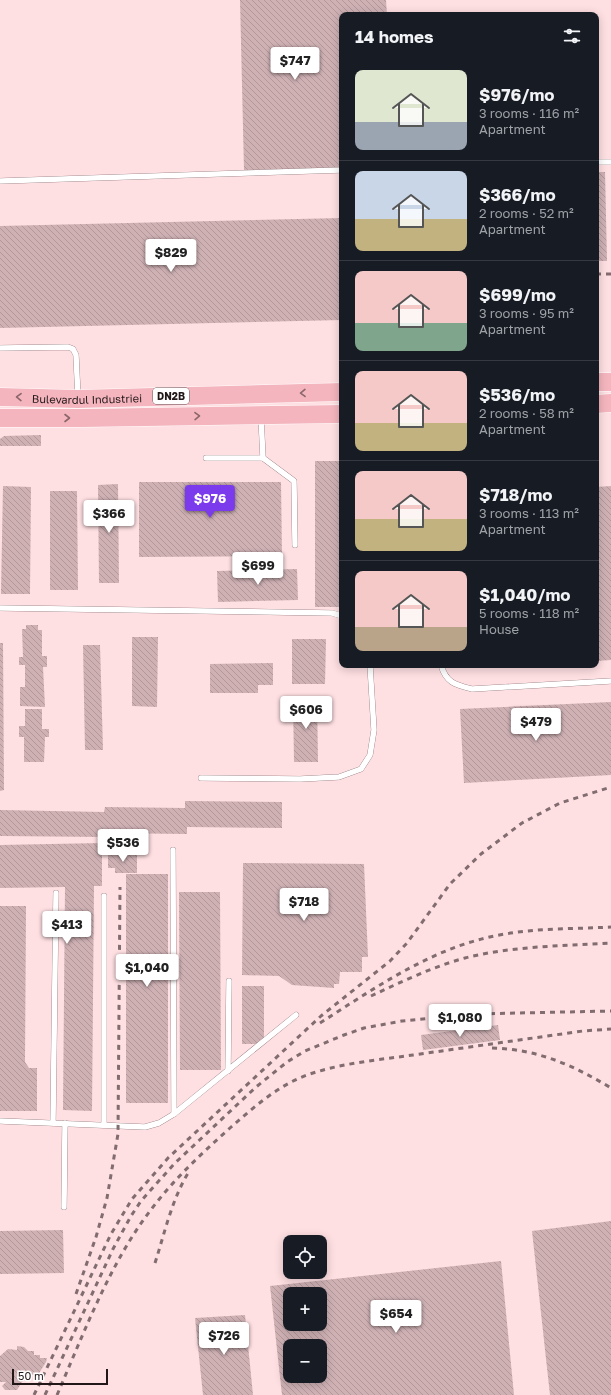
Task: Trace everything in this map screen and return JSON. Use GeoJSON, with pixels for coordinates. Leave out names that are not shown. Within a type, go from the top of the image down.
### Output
{"type":"FeatureCollection","features":[{"type":"Feature","properties":{"kind":"main road"},"geometry":{"type":"LineString","coordinates":[[599,382],[611,382]]}},
{"type":"Feature","properties":{"kind":"main road","name":"Bulevardul Industriei"},"geometry":{"type":"LineString","coordinates":[[0,397],[78,399],[339,392]]}},
{"type":"Feature","properties":{"kind":"main road"},"geometry":{"type":"LineString","coordinates":[[599,404],[611,403]]}},
{"type":"Feature","properties":{"kind":"main road","name":"Bulevardul Industriei"},"geometry":{"type":"LineString","coordinates":[[0,418],[339,414]]}},
{"type":"Feature","properties":{"kind":"lane"},"geometry":{"type":"LineString","coordinates":[[599,162],[611,162]]}},
{"type":"Feature","properties":{"kind":"lane"},"geometry":{"type":"LineString","coordinates":[[0,181],[339,170]]}},
{"type":"Feature","properties":{"kind":"lane"},"geometry":{"type":"LineString","coordinates":[[0,348],[68,347],[73,349],[76,355],[78,399]]}},
{"type":"Feature","properties":{"kind":"lane"},"geometry":{"type":"LineString","coordinates":[[261,415],[263,458]]}},
{"type":"Feature","properties":{"kind":"lane"},"geometry":{"type":"LineString","coordinates":[[206,458],[263,458],[294,481],[295,545]]}},
{"type":"Feature","properties":{"kind":"lane"},"geometry":{"type":"LineString","coordinates":[[0,608],[332,613],[339,615]]}},
{"type":"Feature","properties":{"kind":"lane"},"geometry":{"type":"LineString","coordinates":[[201,778],[339,778],[361,769],[370,755],[374,730],[370,668]]}},
{"type":"Feature","properties":{"kind":"lane"},"geometry":{"type":"LineString","coordinates":[[442,668],[444,674],[456,685],[472,689],[611,681]]}},
{"type":"Feature","properties":{"kind":"lane"},"geometry":{"type":"LineString","coordinates":[[173,850],[174,1114]]}},
{"type":"Feature","properties":{"kind":"lane"},"geometry":{"type":"LineString","coordinates":[[53,1122],[56,893]]}},
{"type":"Feature","properties":{"kind":"lane"},"geometry":{"type":"LineString","coordinates":[[104,896],[104,1124]]}},
{"type":"Feature","properties":{"kind":"lane"},"geometry":{"type":"LineString","coordinates":[[228,1071],[229,981]]}},
{"type":"Feature","properties":{"kind":"lane"},"geometry":{"type":"LineString","coordinates":[[0,1121],[104,1124],[145,1127],[159,1123],[174,1114],[296,1015]]}},
{"type":"Feature","properties":{"kind":"lane"},"geometry":{"type":"LineString","coordinates":[[64,1207],[65,1123]]}},
{"type":"Feature","properties":{"kind":"building"},"geometry":{"type":"Polygon","coordinates":[[[240,0],[386,0],[387,12],[339,12],[339,169],[244,170],[240,0]]]}},
{"type":"Feature","properties":{"kind":"building"},"geometry":{"type":"Polygon","coordinates":[[[599,172],[605,172],[607,261],[599,261],[599,172]]]}},
{"type":"Feature","properties":{"kind":"building"},"geometry":{"type":"Polygon","coordinates":[[[339,218],[339,320],[0,328],[0,226],[339,218]]]}},
{"type":"Feature","properties":{"kind":"building"},"geometry":{"type":"Polygon","coordinates":[[[41,435],[41,446],[0,446],[0,439],[4,436],[41,435]]]}},
{"type":"Feature","properties":{"kind":"building"},"geometry":{"type":"Polygon","coordinates":[[[315,461],[339,461],[339,607],[315,607],[315,461]]]}},
{"type":"Feature","properties":{"kind":"building"},"geometry":{"type":"Polygon","coordinates":[[[139,482],[281,482],[282,556],[139,557],[139,482]]]}},
{"type":"Feature","properties":{"kind":"building"},"geometry":{"type":"Polygon","coordinates":[[[118,484],[119,583],[99,583],[98,485],[118,484]]]}},
{"type":"Feature","properties":{"kind":"building"},"geometry":{"type":"Polygon","coordinates":[[[3,486],[31,487],[30,594],[1,594],[3,486]]]}},
{"type":"Feature","properties":{"kind":"building"},"geometry":{"type":"Polygon","coordinates":[[[611,486],[611,660],[599,661],[599,487],[611,486]]]}},
{"type":"Feature","properties":{"kind":"building"},"geometry":{"type":"Polygon","coordinates":[[[50,491],[77,491],[78,590],[50,590],[50,491]]]}},
{"type":"Feature","properties":{"kind":"building"},"geometry":{"type":"Polygon","coordinates":[[[297,569],[298,600],[218,602],[217,571],[297,569]]]}},
{"type":"Feature","properties":{"kind":"building"},"geometry":{"type":"Polygon","coordinates":[[[26,625],[38,625],[38,630],[42,630],[42,656],[47,656],[47,667],[43,667],[45,707],[20,706],[20,687],[25,687],[25,665],[19,665],[19,657],[23,657],[22,629],[26,629],[26,625]]]}},
{"type":"Feature","properties":{"kind":"building"},"geometry":{"type":"Polygon","coordinates":[[[132,637],[158,637],[157,707],[132,706],[132,637]]]}},
{"type":"Feature","properties":{"kind":"building"},"geometry":{"type":"Polygon","coordinates":[[[292,639],[326,639],[325,684],[292,684],[292,639]]]}},
{"type":"Feature","properties":{"kind":"building"},"geometry":{"type":"Polygon","coordinates":[[[0,643],[3,643],[4,790],[0,791],[0,643]]]}},
{"type":"Feature","properties":{"kind":"building"},"geometry":{"type":"Polygon","coordinates":[[[83,645],[100,645],[103,750],[85,750],[83,645]]]}},
{"type":"Feature","properties":{"kind":"building"},"geometry":{"type":"Polygon","coordinates":[[[273,663],[273,685],[258,685],[258,693],[210,693],[210,664],[273,663]]]}},
{"type":"Feature","properties":{"kind":"building"},"geometry":{"type":"Polygon","coordinates":[[[293,699],[317,699],[318,762],[294,762],[293,699]]]}},
{"type":"Feature","properties":{"kind":"building"},"geometry":{"type":"Polygon","coordinates":[[[611,702],[611,775],[464,783],[460,709],[611,702]]]}},
{"type":"Feature","properties":{"kind":"building"},"geometry":{"type":"Polygon","coordinates":[[[25,709],[42,709],[42,729],[49,729],[49,737],[45,737],[44,762],[24,762],[24,737],[19,737],[19,726],[25,726],[25,709]]]}},
{"type":"Feature","properties":{"kind":"building"},"geometry":{"type":"Polygon","coordinates":[[[185,801],[282,802],[282,828],[187,827],[187,834],[104,833],[105,837],[0,836],[0,810],[104,812],[105,807],[185,808],[185,801]]]}},
{"type":"Feature","properties":{"kind":"building"},"geometry":{"type":"Polygon","coordinates":[[[102,843],[102,886],[94,886],[92,1111],[63,1110],[65,887],[0,888],[0,845],[102,843]]]}},
{"type":"Feature","properties":{"kind":"building"},"geometry":{"type":"Polygon","coordinates":[[[108,853],[137,853],[137,873],[115,873],[115,868],[108,868],[108,853]]]}},
{"type":"Feature","properties":{"kind":"building"},"geometry":{"type":"Polygon","coordinates":[[[243,863],[364,864],[368,957],[362,957],[362,972],[340,972],[339,984],[334,984],[334,988],[292,985],[279,976],[242,975],[243,863]]]}},
{"type":"Feature","properties":{"kind":"building"},"geometry":{"type":"Polygon","coordinates":[[[126,874],[168,874],[168,1103],[126,1103],[126,874]]]}},
{"type":"Feature","properties":{"kind":"building"},"geometry":{"type":"Polygon","coordinates":[[[179,892],[220,892],[221,1070],[180,1070],[179,892]]]}},
{"type":"Feature","properties":{"kind":"building"},"geometry":{"type":"Polygon","coordinates":[[[0,906],[26,906],[25,1062],[29,1068],[37,1068],[37,1111],[0,1111],[0,906]]]}},
{"type":"Feature","properties":{"kind":"building"},"geometry":{"type":"Polygon","coordinates":[[[242,986],[264,986],[264,1044],[242,1044],[242,986]]]}},
{"type":"Feature","properties":{"kind":"building"},"geometry":{"type":"Polygon","coordinates":[[[498,1025],[500,1040],[423,1050],[421,1035],[498,1025]]]}},
{"type":"Feature","properties":{"kind":"building"},"geometry":{"type":"Polygon","coordinates":[[[611,1221],[611,1395],[550,1395],[532,1231],[611,1221]]]}},
{"type":"Feature","properties":{"kind":"building"},"geometry":{"type":"Polygon","coordinates":[[[63,1230],[64,1273],[0,1274],[0,1231],[63,1230]]]}},
{"type":"Feature","properties":{"kind":"building"},"geometry":{"type":"Polygon","coordinates":[[[501,1261],[514,1395],[282,1395],[270,1286],[501,1261]]]}},
{"type":"Feature","properties":{"kind":"building"},"geometry":{"type":"Polygon","coordinates":[[[245,1315],[253,1395],[203,1395],[195,1318],[245,1315]]]}},
{"type":"Feature","properties":{"kind":"building"},"geometry":{"type":"Polygon","coordinates":[[[17,1346],[24,1347],[28,1351],[34,1351],[34,1355],[40,1355],[40,1358],[47,1358],[46,1362],[38,1375],[27,1374],[17,1390],[5,1390],[2,1386],[6,1382],[0,1382],[0,1356],[8,1349],[17,1350],[17,1346]]]}},
{"type":"Feature","properties":{"kind":"railway"},"geometry":{"type":"LineString","coordinates":[[599,274],[611,274]]}},
{"type":"Feature","properties":{"kind":"railway"},"geometry":{"type":"LineString","coordinates":[[34,1395],[111,1234],[132,1199],[168,1158],[321,1016],[390,961],[407,943],[450,884],[481,854],[522,823],[560,803],[611,787]]}},
{"type":"Feature","properties":{"kind":"railway"},"geometry":{"type":"LineString","coordinates":[[76,1294],[96,1237],[107,1198],[118,1134],[120,887]]}},
{"type":"Feature","properties":{"kind":"railway"},"geometry":{"type":"LineString","coordinates":[[320,1023],[386,981],[431,957],[455,947],[480,939],[518,932],[611,927]]}},
{"type":"Feature","properties":{"kind":"railway"},"geometry":{"type":"LineString","coordinates":[[371,996],[417,975],[465,958],[483,954],[537,947],[611,943]]}},
{"type":"Feature","properties":{"kind":"railway"},"geometry":{"type":"LineString","coordinates":[[45,1395],[113,1249],[141,1201],[174,1164],[256,1087],[287,1062],[305,1051],[344,1035],[364,1028],[402,1021],[473,1014],[611,1011]]}},
{"type":"Feature","properties":{"kind":"railway"},"geometry":{"type":"LineString","coordinates":[[57,1395],[87,1324],[110,1276],[122,1253],[150,1211],[168,1189],[198,1158],[248,1113],[276,1091],[307,1075],[373,1060],[583,1031],[611,1029]]}},
{"type":"Feature","properties":{"kind":"railway"},"geometry":{"type":"LineString","coordinates":[[492,1048],[524,1051],[554,1060],[583,1072],[611,1088]]}},
{"type":"Feature","properties":{"kind":"railway"},"geometry":{"type":"LineString","coordinates":[[155,1263],[178,1192],[190,1170]]}}]}
